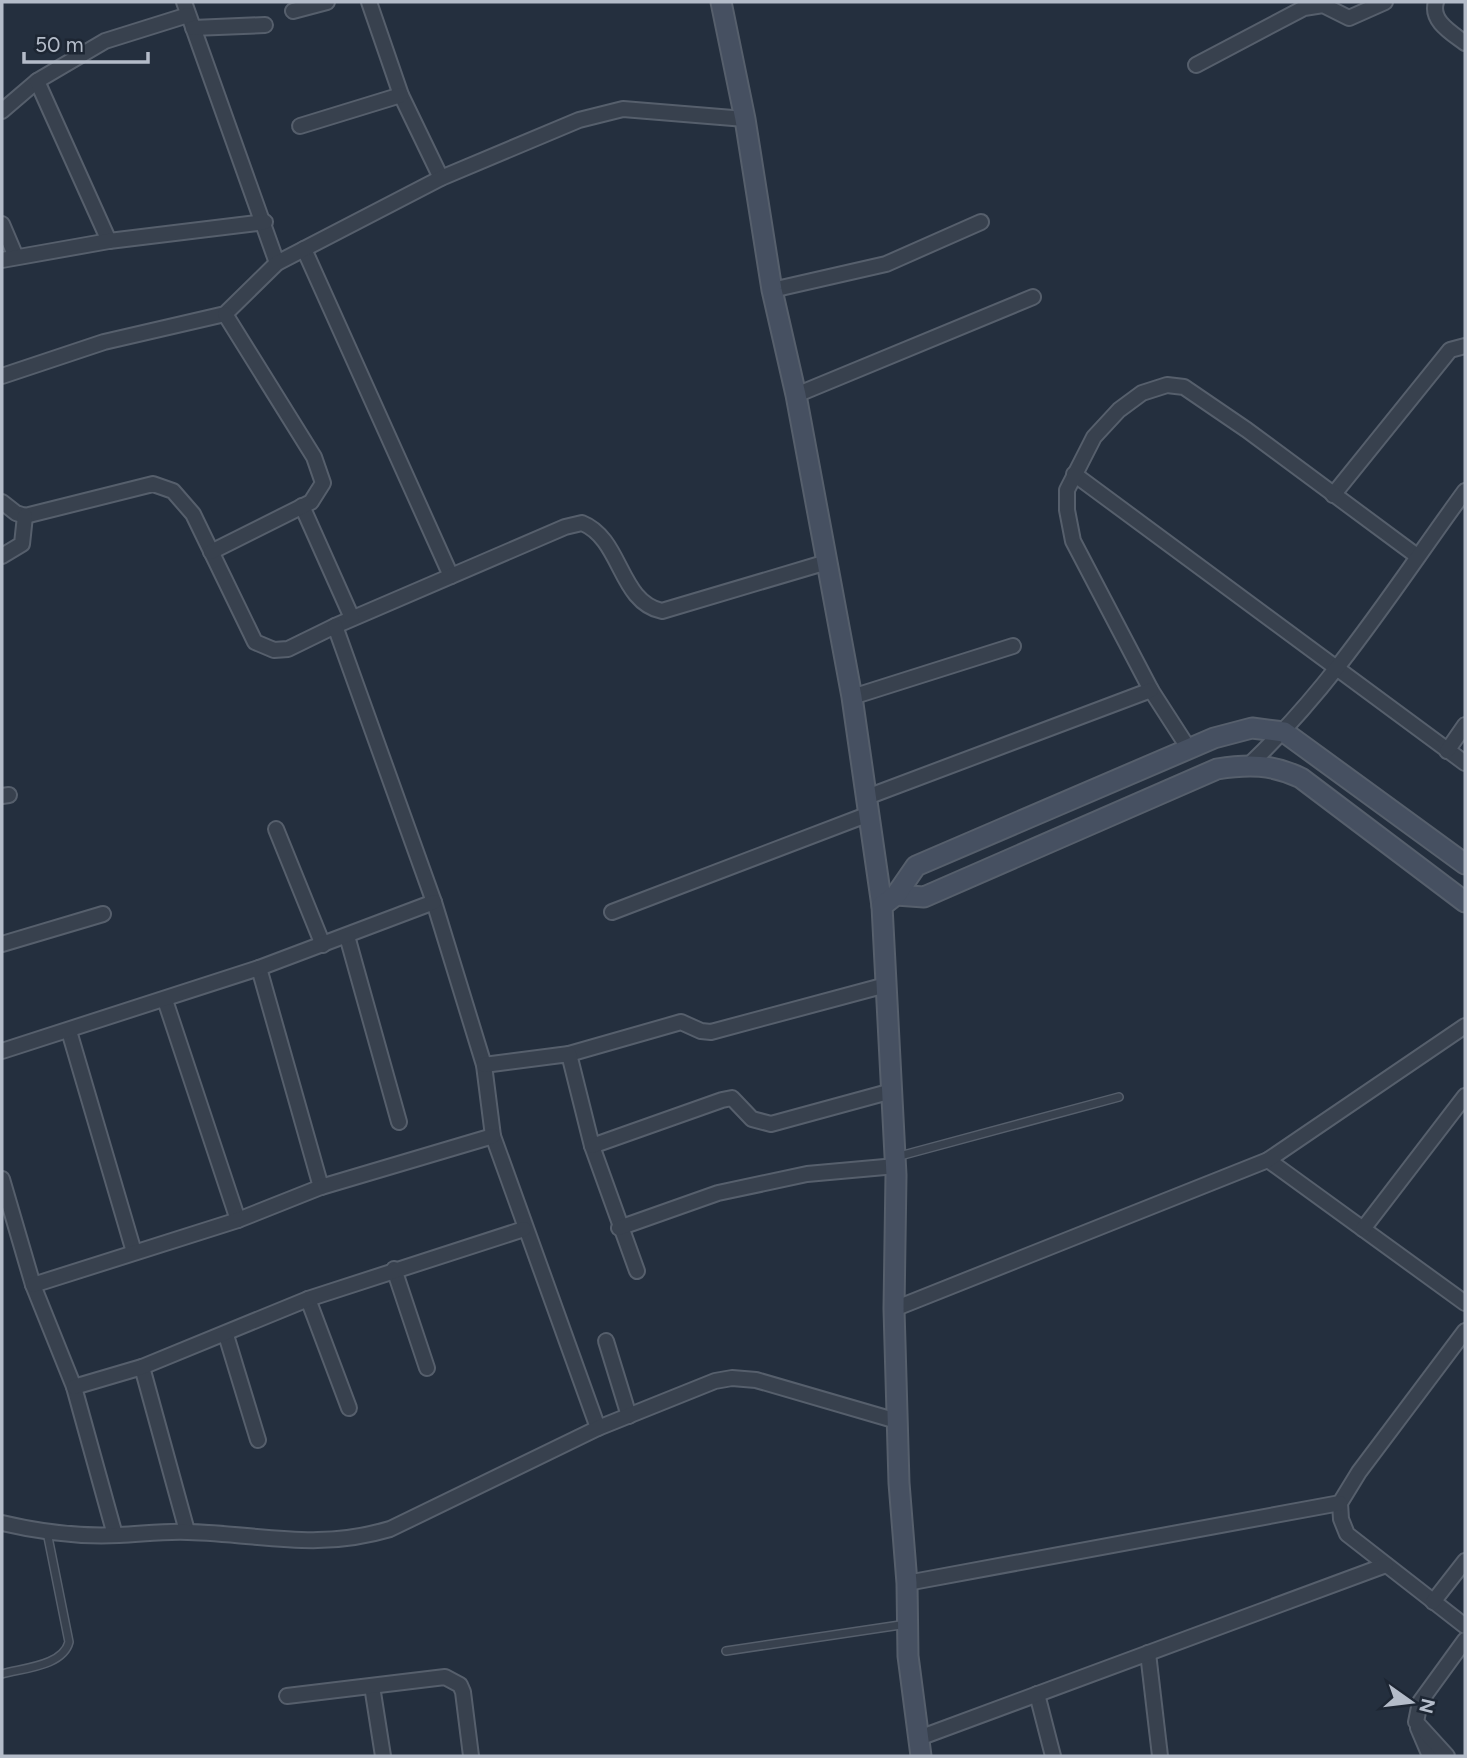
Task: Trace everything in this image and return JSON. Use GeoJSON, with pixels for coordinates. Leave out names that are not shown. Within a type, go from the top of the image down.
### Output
{"type":"FeatureCollection","features":[{"type":"Feature","properties":{"kind":"street"},"geometry":{"type":"LineString","coordinates":[[293,11],[327,2]]}},
{"type":"Feature","properties":{"kind":"street"},"geometry":{"type":"LineString","coordinates":[[369,2],[401,95],[441,178]]}},
{"type":"Feature","properties":{"kind":"street"},"geometry":{"type":"LineString","coordinates":[[721,2],[745,119],[772,290],[796,395],[852,697],[868,805],[889,900],[886,985],[895,1161],[894,1309],[897,1421],[907,1583],[908,1656],[920,1747],[1037,1694],[1386,1565]]}},
{"type":"Feature","properties":{"kind":"street"},"geometry":{"type":"LineString","coordinates":[[1196,65],[1304,8],[1324,5],[1349,18],[1385,2]]}},
{"type":"Feature","properties":{"kind":"street"},"geometry":{"type":"LineString","coordinates":[[1436,2],[1434,9],[1437,18],[1465,43]]}},
{"type":"Feature","properties":{"kind":"street"},"geometry":{"type":"LineString","coordinates":[[188,15],[265,222],[277,263]]}},
{"type":"Feature","properties":{"kind":"street"},"geometry":{"type":"LineString","coordinates":[[2,111],[37,81],[105,41],[188,15],[265,25]]}},
{"type":"Feature","properties":{"kind":"street"},"geometry":{"type":"LineString","coordinates":[[37,81],[108,241]]}},
{"type":"Feature","properties":{"kind":"street"},"geometry":{"type":"LineString","coordinates":[[300,126],[401,95]]}},
{"type":"Feature","properties":{"kind":"street"},"geometry":{"type":"LineString","coordinates":[[2,376],[104,342],[225,314],[277,263],[441,178],[579,120],[623,109],[745,119]]}},
{"type":"Feature","properties":{"kind":"street"},"geometry":{"type":"LineString","coordinates":[[2,224],[9,259],[108,241],[265,222]]}},
{"type":"Feature","properties":{"kind":"street"},"geometry":{"type":"LineString","coordinates":[[772,290],[886,264],[981,222]]}},
{"type":"Feature","properties":{"kind":"street"},"geometry":{"type":"LineString","coordinates":[[304,249],[451,576]]}},
{"type":"Feature","properties":{"kind":"street"},"geometry":{"type":"LineString","coordinates":[[796,395],[1033,297]]}},
{"type":"Feature","properties":{"kind":"street"},"geometry":{"type":"LineString","coordinates":[[212,552],[311,502],[323,483],[319,468],[225,314]]}},
{"type":"Feature","properties":{"kind":"street"},"geometry":{"type":"LineString","coordinates":[[1333,495],[1450,350],[1465,346]]}},
{"type":"Feature","properties":{"kind":"street"},"geometry":{"type":"LineString","coordinates":[[1189,749],[1151,690],[1073,541],[1067,510],[1067,490],[1094,437],[1119,410],[1142,393],[1167,385],[1184,387],[1417,556]]}},
{"type":"Feature","properties":{"kind":"street"},"geometry":{"type":"LineString","coordinates":[[1074,474],[1465,763]]}},
{"type":"Feature","properties":{"kind":"street"},"geometry":{"type":"LineString","coordinates":[[2,502],[24,516],[147,486],[164,486],[184,500],[255,642],[264,648],[288,649],[352,618],[565,527],[582,523],[600,535],[639,601],[649,609],[662,611],[827,562]]}},
{"type":"Feature","properties":{"kind":"street"},"geometry":{"type":"LineString","coordinates":[[1250,764],[1284,732],[1338,667],[1465,491]]}},
{"type":"Feature","properties":{"kind":"street"},"geometry":{"type":"LineString","coordinates":[[302,506],[352,618]]}},
{"type":"Feature","properties":{"kind":"street"},"geometry":{"type":"LineString","coordinates":[[2,556],[22,544],[24,516]]}},
{"type":"Feature","properties":{"kind":"street"},"geometry":{"type":"LineString","coordinates":[[335,626],[435,902],[484,1065],[493,1136],[524,1229],[598,1428]]}},
{"type":"Feature","properties":{"kind":"street"},"geometry":{"type":"LineString","coordinates":[[852,697],[1013,646]]}},
{"type":"Feature","properties":{"kind":"street"},"geometry":{"type":"LineString","coordinates":[[612,912],[1151,690]]}},
{"type":"Feature","properties":{"kind":"street"},"geometry":{"type":"LineString","coordinates":[[1447,751],[1465,725]]}},
{"type":"Feature","properties":{"kind":"street"},"geometry":{"type":"LineString","coordinates":[[889,900],[916,866],[1189,749],[1234,731],[1252,728],[1284,732],[1465,864]]}},
{"type":"Feature","properties":{"kind":"street"},"geometry":{"type":"LineString","coordinates":[[889,900],[924,897],[1217,769],[1250,764],[1282,769],[1301,778],[1465,902]]}},
{"type":"Feature","properties":{"kind":"street"},"geometry":{"type":"LineString","coordinates":[[276,829],[323,945]]}},
{"type":"Feature","properties":{"kind":"street"},"geometry":{"type":"LineString","coordinates":[[2,1051],[259,968],[435,902]]}},
{"type":"Feature","properties":{"kind":"street"},"geometry":{"type":"LineString","coordinates":[[2,944],[103,914]]}},
{"type":"Feature","properties":{"kind":"street"},"geometry":{"type":"LineString","coordinates":[[347,936],[399,1122]]}},
{"type":"Feature","properties":{"kind":"street"},"geometry":{"type":"LineString","coordinates":[[259,968],[321,1187]]}},
{"type":"Feature","properties":{"kind":"street"},"geometry":{"type":"LineString","coordinates":[[484,1065],[569,1054],[681,1022],[710,1032],[886,985]]}},
{"type":"Feature","properties":{"kind":"street"},"geometry":{"type":"LineString","coordinates":[[165,1000],[238,1220]]}},
{"type":"Feature","properties":{"kind":"street"},"geometry":{"type":"LineString","coordinates":[[894,1309],[1268,1160],[1465,1027]]}},
{"type":"Feature","properties":{"kind":"street"},"geometry":{"type":"LineString","coordinates":[[69,1031],[134,1252]]}},
{"type":"Feature","properties":{"kind":"street"},"geometry":{"type":"LineString","coordinates":[[569,1054],[592,1146],[619,1228],[637,1271]]}},
{"type":"Feature","properties":{"kind":"street"},"geometry":{"type":"LineString","coordinates":[[592,1146],[732,1098],[752,1119],[771,1124],[892,1091]]}},
{"type":"Feature","properties":{"kind":"street"},"geometry":{"type":"LineString","coordinates":[[1363,1229],[1465,1096]]}},
{"type":"Feature","properties":{"kind":"street"},"geometry":{"type":"LineString","coordinates":[[33,1284],[238,1220],[321,1187],[493,1136]]}},
{"type":"Feature","properties":{"kind":"street"},"geometry":{"type":"LineString","coordinates":[[1268,1160],[1465,1303]]}},
{"type":"Feature","properties":{"kind":"street"},"geometry":{"type":"LineString","coordinates":[[619,1228],[718,1194],[807,1174],[895,1161]]}},
{"type":"Feature","properties":{"kind":"street"},"geometry":{"type":"LineString","coordinates":[[2,1180],[33,1284],[74,1387],[115,1535]]}},
{"type":"Feature","properties":{"kind":"street"},"geometry":{"type":"LineString","coordinates":[[74,1387],[142,1367],[226,1335],[308,1299],[524,1229]]}},
{"type":"Feature","properties":{"kind":"street"},"geometry":{"type":"LineString","coordinates":[[2,1236],[17,1233]]}},
{"type":"Feature","properties":{"kind":"street"},"geometry":{"type":"LineString","coordinates":[[394,1269],[427,1368]]}},
{"type":"Feature","properties":{"kind":"street"},"geometry":{"type":"LineString","coordinates":[[308,1299],[349,1408]]}},
{"type":"Feature","properties":{"kind":"street"},"geometry":{"type":"LineString","coordinates":[[1465,1331],[1359,1472],[1340,1503],[1341,1519],[1347,1534],[1465,1626]]}},
{"type":"Feature","properties":{"kind":"street"},"geometry":{"type":"LineString","coordinates":[[226,1335],[258,1440]]}},
{"type":"Feature","properties":{"kind":"street"},"geometry":{"type":"LineString","coordinates":[[606,1341],[629,1416]]}},
{"type":"Feature","properties":{"kind":"street"},"geometry":{"type":"LineString","coordinates":[[142,1367],[187,1531]]}},
{"type":"Feature","properties":{"kind":"street"},"geometry":{"type":"LineString","coordinates":[[2,1523],[47,1532],[115,1535],[187,1531],[324,1543],[357,1539],[390,1529],[598,1428],[715,1381],[732,1378],[756,1380],[897,1421]]}},
{"type":"Feature","properties":{"kind":"street"},"geometry":{"type":"LineString","coordinates":[[907,1583],[1340,1503]]}},
{"type":"Feature","properties":{"kind":"street"},"geometry":{"type":"LineString","coordinates":[[1433,1602],[1465,1560]]}},
{"type":"Feature","properties":{"kind":"street"},"geometry":{"type":"LineString","coordinates":[[1430,1756],[1416,1722],[1420,1702],[1465,1640]]}},
{"type":"Feature","properties":{"kind":"street"},"geometry":{"type":"LineString","coordinates":[[1148,1653],[1160,1756]]}},
{"type":"Feature","properties":{"kind":"street"},"geometry":{"type":"LineString","coordinates":[[287,1696],[445,1677],[453,1679],[463,1692],[471,1756]]}},
{"type":"Feature","properties":{"kind":"street"},"geometry":{"type":"LineString","coordinates":[[372,1686],[383,1756]]}},
{"type":"Feature","properties":{"kind":"street"},"geometry":{"type":"LineString","coordinates":[[1037,1694],[1053,1756]]}},
{"type":"Feature","properties":{"kind":"street"},"geometry":{"type":"LineString","coordinates":[[1416,1722],[1447,1756]]}},
{"type":"Feature","properties":{"kind":"lane"},"geometry":{"type":"LineString","coordinates":[[895,1161],[1119,1097]]}},
{"type":"Feature","properties":{"kind":"lane"},"geometry":{"type":"LineString","coordinates":[[2,1674],[56,1658],[67,1649],[69,1642],[47,1532]]}},
{"type":"Feature","properties":{"kind":"lane"},"geometry":{"type":"LineString","coordinates":[[726,1651],[908,1624]]}}]}
